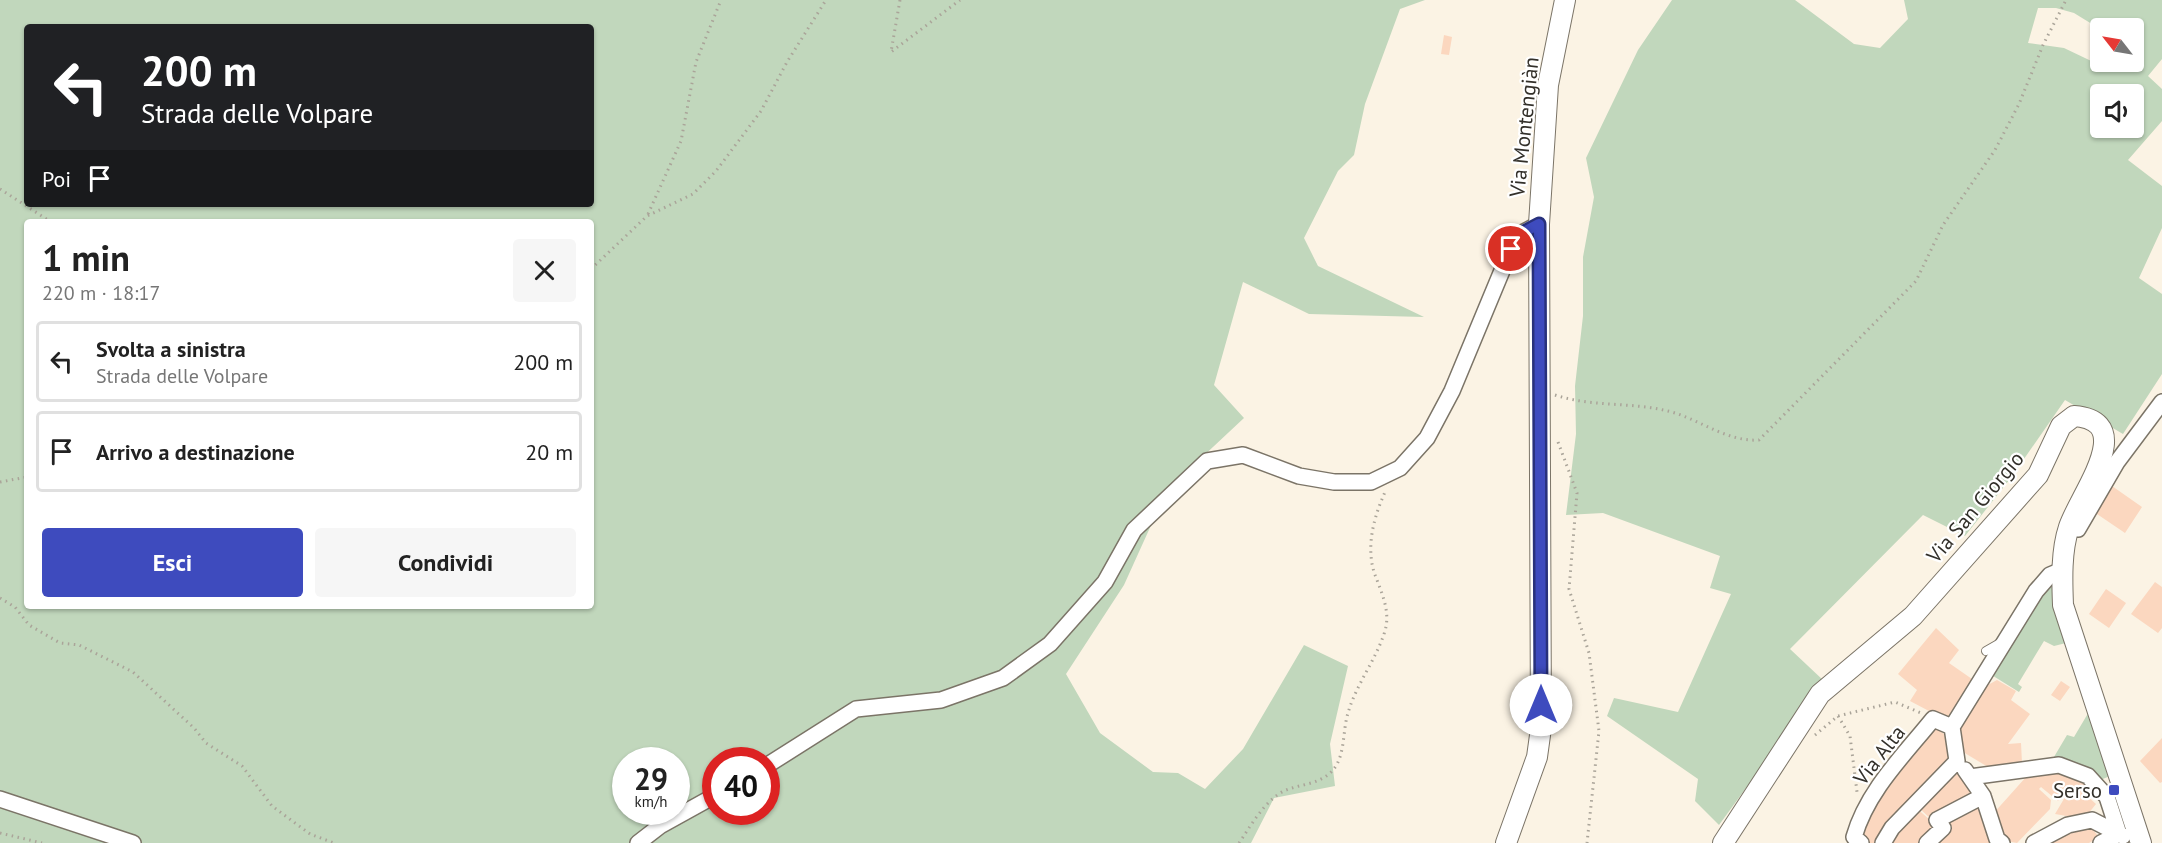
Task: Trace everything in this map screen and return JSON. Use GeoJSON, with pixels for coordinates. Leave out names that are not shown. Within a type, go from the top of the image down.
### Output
{"type":"FeatureCollection","features":[{"type":"Feature","properties":{"kind":"street","name":"Via Montengiàn"},"geometry":{"type":"LineString","coordinates":[[1506,843],[1537,757],[1541,728],[1539,224],[1548,85],[1565,0]]}},
{"type":"Feature","properties":{"kind":"street"},"geometry":{"type":"LineString","coordinates":[[780,757],[856,709],[941,700],[1003,678],[1050,644],[1105,582],[1134,530],[1207,461],[1243,455],[1299,476],[1334,482],[1371,482],[1400,468],[1427,438],[1452,391],[1511,249],[1524,232],[1539,224]]}},
{"type":"Feature","properties":{"kind":"street"},"geometry":{"type":"LineString","coordinates":[[2069,527],[2078,529],[2117,462],[2162,402]]}},
{"type":"Feature","properties":{"kind":"street","name":"Via San Giorgio"},"geometry":{"type":"LineString","coordinates":[[1723,843],[1820,694],[1920,607],[2038,475],[2061,426],[2074,416],[2090,418],[2103,429],[2106,445],[2069,527],[2062,570],[2063,605],[2141,843]]}},
{"type":"Feature","properties":{"kind":"street"},"geometry":{"type":"LineString","coordinates":[[2002,843],[1997,839],[1983,796],[1957,761],[1952,727],[2003,642],[2050,575],[2062,570]]}},
{"type":"Feature","properties":{"kind":"street","name":"Via Alta"},"geometry":{"type":"LineString","coordinates":[[1855,841],[1860,814],[1933,719],[1952,727]]}},
{"type":"Feature","properties":{"kind":"street"},"geometry":{"type":"LineString","coordinates":[[1883,843],[1892,828],[1957,761]]}},
{"type":"Feature","properties":{"kind":"street"},"geometry":{"type":"LineString","coordinates":[[1970,777],[2059,765],[2088,776],[2107,797],[2119,834]]}},
{"type":"Feature","properties":{"kind":"street"},"geometry":{"type":"LineString","coordinates":[[1927,843],[1943,828],[1937,820],[1983,796]]}},
{"type":"Feature","properties":{"kind":"street"},"geometry":{"type":"LineString","coordinates":[[0,799],[133,843]]}},
{"type":"Feature","properties":{"kind":"street"},"geometry":{"type":"LineString","coordinates":[[638,843],[660,826],[702,803]]}},
{"type":"Feature","properties":{"kind":"street"},"geometry":{"type":"LineString","coordinates":[[2034,843],[2068,825],[2092,820],[2136,843]]}},
{"type":"Feature","properties":{"kind":"street"},"geometry":{"type":"LineString","coordinates":[[2102,843],[2119,834]]}},
{"type":"Feature","properties":{"kind":"lane"},"geometry":{"type":"LineString","coordinates":[[1986,651],[2003,642]]}},
{"type":"Feature","properties":{"kind":"path"},"geometry":{"type":"LineString","coordinates":[[647,216],[681,141],[696,62],[721,0]]}},
{"type":"Feature","properties":{"kind":"path"},"geometry":{"type":"LineString","coordinates":[[594,266],[647,216],[693,195],[716,171],[761,111],[787,62],[826,0]]}},
{"type":"Feature","properties":{"kind":"path"},"geometry":{"type":"LineString","coordinates":[[900,0],[891,52],[960,0]]}},
{"type":"Feature","properties":{"kind":"path"},"geometry":{"type":"LineString","coordinates":[[1539,390],[1575,402],[1639,406],[1674,413],[1735,439],[1759,440],[1916,281],[1958,200],[1995,150],[2019,104],[2043,45],[2066,0]]}},
{"type":"Feature","properties":{"kind":"path"},"geometry":{"type":"LineString","coordinates":[[0,189],[24,205]]}},
{"type":"Feature","properties":{"kind":"path"},"geometry":{"type":"LineString","coordinates":[[28,207],[46,219]]}},
{"type":"Feature","properties":{"kind":"path"},"geometry":{"type":"LineString","coordinates":[[1554,431],[1577,493],[1569,589],[1589,653],[1599,731],[1587,843]]}},
{"type":"Feature","properties":{"kind":"path"},"geometry":{"type":"LineString","coordinates":[[1239,843],[1267,806],[1282,792],[1313,783],[1328,775],[1339,760],[1347,714],[1385,633],[1387,610],[1374,571],[1372,533],[1379,507],[1400,468]]}},
{"type":"Feature","properties":{"kind":"path"},"geometry":{"type":"LineString","coordinates":[[0,482],[24,478]]}},
{"type":"Feature","properties":{"kind":"path"},"geometry":{"type":"LineString","coordinates":[[0,598],[15,607],[29,625],[60,643],[79,645],[133,672],[194,728],[206,743],[242,766],[272,806],[310,834],[334,843]]}},
{"type":"Feature","properties":{"kind":"path"},"geometry":{"type":"LineString","coordinates":[[1860,814],[1850,736],[1838,716],[1895,702],[1933,719]]}},
{"type":"Feature","properties":{"kind":"path"},"geometry":{"type":"LineString","coordinates":[[0,832],[42,843]]}},
{"type":"Feature","properties":{"kind":"green space"},"geometry":{"type":"Polygon","coordinates":[[[0,0],[1425,0],[1400,9],[1365,104],[1354,155],[1338,171],[1304,238],[1318,266],[1424,317],[1309,314],[1243,282],[1214,385],[1244,418],[1167,490],[1124,585],[1066,674],[1100,733],[1153,772],[1178,773],[1205,789],[1243,749],[1304,645],[1348,666],[1330,744],[1335,786],[1274,798],[1251,843],[0,843],[0,0]]]}},
{"type":"Feature","properties":{"kind":"green space"},"geometry":{"type":"Polygon","coordinates":[[[1672,0],[1795,0],[1854,44],[1880,48],[1908,19],[1904,0],[2162,0],[2162,59],[2148,76],[2162,89],[2162,121],[2128,160],[2162,186],[2162,228],[2139,278],[2162,294],[2162,374],[2123,434],[2065,400],[2010,479],[1965,536],[1923,515],[1790,649],[1824,681],[1719,825],[1695,801],[1698,779],[1607,716],[1614,698],[1678,712],[1731,594],[1710,588],[1720,556],[1603,513],[1566,515],[1576,434],[1575,386],[1583,316],[1583,257],[1594,197],[1586,158],[1638,50],[1672,0]],[[2038,8],[2028,43],[2064,48],[2090,60],[2090,72],[2144,72],[2144,18],[2090,18],[2090,23],[2074,13],[2056,8],[2038,8]]]}},
{"type":"Feature","properties":{"kind":"green space"},"geometry":{"type":"Polygon","coordinates":[[[2051,579],[2066,643],[2054,646],[2044,641],[2018,684],[2022,687],[2019,692],[1990,674],[2051,579]]]}},
{"type":"Feature","properties":{"kind":"green space"},"geometry":{"type":"Polygon","coordinates":[[[2090,710],[2110,776],[2098,781],[2051,762],[2067,735],[2074,737],[2090,710]]]}},
{"type":"Feature","properties":{"kind":"building"},"geometry":{"type":"Polygon","coordinates":[[[1444,35],[1452,37],[1449,55],[1441,54],[1444,35]]]}},
{"type":"Feature","properties":{"kind":"building"},"geometry":{"type":"Polygon","coordinates":[[[2112,486],[2142,507],[2125,533],[2094,512],[2112,486]]]}},
{"type":"Feature","properties":{"kind":"building"},"geometry":{"type":"Polygon","coordinates":[[[2155,582],[2162,587],[2162,628],[2158,633],[2131,614],[2155,582]]]}},
{"type":"Feature","properties":{"kind":"building"},"geometry":{"type":"Polygon","coordinates":[[[2106,589],[2126,603],[2109,628],[2089,614],[2106,589]]]}},
{"type":"Feature","properties":{"kind":"building"},"geometry":{"type":"Polygon","coordinates":[[[1936,628],[1959,650],[1949,663],[1972,679],[1946,720],[1910,701],[1917,690],[1898,674],[1936,628]]]}},
{"type":"Feature","properties":{"kind":"building"},"geometry":{"type":"Polygon","coordinates":[[[1997,680],[2016,691],[2011,700],[2030,714],[2008,744],[2021,743],[2022,763],[1988,767],[1958,749],[1956,736],[1986,686],[1997,680]]]}},
{"type":"Feature","properties":{"kind":"building"},"geometry":{"type":"Polygon","coordinates":[[[2061,681],[2070,687],[2060,701],[2051,695],[2061,681]]]}},
{"type":"Feature","properties":{"kind":"building"},"geometry":{"type":"Polygon","coordinates":[[[1932,725],[1952,740],[1946,771],[1877,843],[1866,843],[1862,840],[1860,821],[1932,725]]]}},
{"type":"Feature","properties":{"kind":"building"},"geometry":{"type":"Polygon","coordinates":[[[2162,738],[2162,782],[2160,783],[2140,761],[2162,738]]]}},
{"type":"Feature","properties":{"kind":"building"},"geometry":{"type":"Polygon","coordinates":[[[2059,767],[2096,786],[2087,796],[2096,804],[2084,819],[2055,814],[2071,787],[2058,801],[2041,787],[2039,789],[2051,800],[2050,809],[2017,843],[2002,840],[1992,815],[2026,777],[2059,767]]]}},
{"type":"Feature","properties":{"kind":"building"},"geometry":{"type":"Polygon","coordinates":[[[1960,769],[1977,791],[1932,820],[1917,806],[1960,769]]]}},
{"type":"Feature","properties":{"kind":"building"},"geometry":{"type":"Polygon","coordinates":[[[1980,802],[1996,843],[1933,843],[1952,828],[1948,816],[1980,802]]]}},
{"type":"Feature","properties":{"kind":"building"},"geometry":{"type":"Polygon","coordinates":[[[1915,807],[1937,826],[1922,843],[1886,843],[1915,807]]]}},
{"type":"Feature","properties":{"kind":"building"},"geometry":{"type":"Polygon","coordinates":[[[2089,825],[2099,837],[2089,843],[2042,843],[2089,825]]]}},
{"type":"Feature","properties":{"kind":"place","name":"Serso"},"geometry":{"type":"Point","coordinates":[2114,790]}},
{"type":"Feature","properties":{"kind":"route"},"geometry":{"type":"LineString","coordinates":[[1511,249],[1524,232],[1539,224],[1541,705]]}}]}
